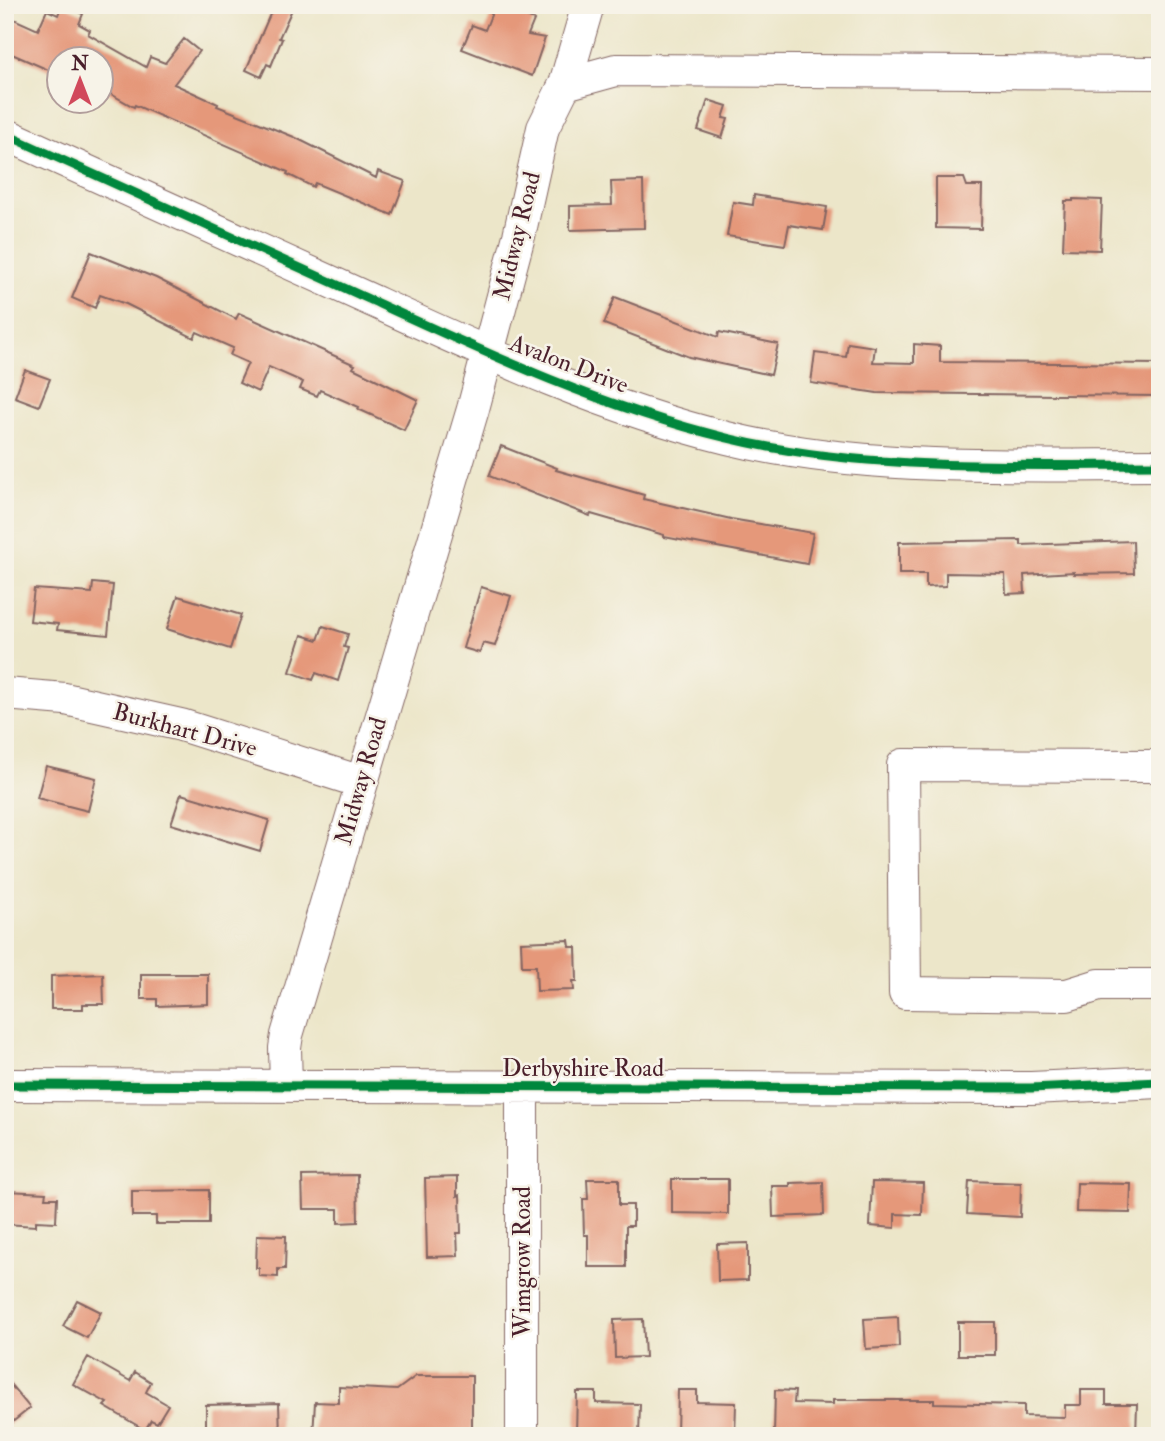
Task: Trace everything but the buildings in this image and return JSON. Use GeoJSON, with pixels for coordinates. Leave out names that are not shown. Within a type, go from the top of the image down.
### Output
{"type":"FeatureCollection","features":[{"type":"Feature","properties":{"kind":"street","name":"Midway Road"},"geometry":{"type":"LineString","coordinates":[[286,1086],[287,1035],[473,410],[519,236],[544,128],[565,84],[588,5]]}},
{"type":"Feature","properties":{"kind":"street"},"geometry":{"type":"LineString","coordinates":[[565,84],[616,70],[1160,73]]}},
{"type":"Feature","properties":{"kind":"street","name":"Avalon Drive"},"geometry":{"type":"LineString","coordinates":[[5,134],[486,353],[653,418],[728,439],[785,450],[911,462],[1013,466],[1160,465]]}},
{"type":"Feature","properties":{"kind":"street","name":"Burkhart Drive"},"geometry":{"type":"LineString","coordinates":[[5,694],[65,699],[181,725],[361,782]]}},
{"type":"Feature","properties":{"kind":"street"},"geometry":{"type":"LineString","coordinates":[[1160,766],[903,765],[905,993],[1068,995],[1099,985],[1160,985]]}},
{"type":"Feature","properties":{"kind":"street","name":"Derbyshire Road"},"geometry":{"type":"LineString","coordinates":[[5,1085],[1031,1088],[1160,1082]]}},
{"type":"Feature","properties":{"kind":"street","name":"Wimgrow Road"},"geometry":{"type":"LineString","coordinates":[[522,1088],[522,1436]]}},
{"type":"Feature","properties":{"kind":"cycle path"},"geometry":{"type":"LineString","coordinates":[[5,134],[503,360],[591,395],[681,426],[779,449],[832,457],[942,464],[1160,465]]}},
{"type":"Feature","properties":{"kind":"cycle path"},"geometry":{"type":"LineString","coordinates":[[5,1085],[1031,1088],[1160,1082]]}}]}
